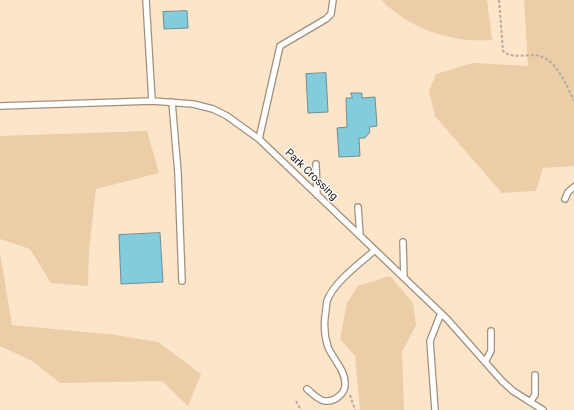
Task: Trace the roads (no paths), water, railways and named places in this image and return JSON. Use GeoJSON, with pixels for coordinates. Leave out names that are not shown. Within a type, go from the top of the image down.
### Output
{"type":"FeatureCollection","features":[{"type":"Feature","properties":{"kind":"lane"},"geometry":{"type":"LineString","coordinates":[[146,0],[152,101]]}},
{"type":"Feature","properties":{"kind":"lane"},"geometry":{"type":"LineString","coordinates":[[259,139],[280,46],[326,19],[331,14],[333,0]]}},
{"type":"Feature","properties":{"kind":"lane","name":"Park Crossing"},"geometry":{"type":"LineString","coordinates":[[0,106],[152,101],[172,102],[214,109],[241,124],[259,139],[441,313],[468,341],[502,381],[543,410]]}},
{"type":"Feature","properties":{"kind":"lane"},"geometry":{"type":"LineString","coordinates":[[172,102],[178,173],[182,281]]}},
{"type":"Feature","properties":{"kind":"lane"},"geometry":{"type":"LineString","coordinates":[[316,164],[318,195]]}},
{"type":"Feature","properties":{"kind":"lane"},"geometry":{"type":"LineString","coordinates":[[565,199],[568,192],[574,187]]}},
{"type":"Feature","properties":{"kind":"lane"},"geometry":{"type":"LineString","coordinates":[[358,207],[360,236]]}},
{"type":"Feature","properties":{"kind":"lane"},"geometry":{"type":"LineString","coordinates":[[403,242],[404,278]]}},
{"type":"Feature","properties":{"kind":"lane"},"geometry":{"type":"LineString","coordinates":[[307,389],[318,398],[325,401],[334,399],[342,394],[346,384],[344,374],[333,359],[327,345],[324,325],[327,300],[350,271],[375,250]]}},
{"type":"Feature","properties":{"kind":"lane"},"geometry":{"type":"LineString","coordinates":[[435,410],[430,341],[441,313]]}},
{"type":"Feature","properties":{"kind":"lane"},"geometry":{"type":"LineString","coordinates":[[485,362],[491,351],[491,331]]}},
{"type":"Feature","properties":{"kind":"lane"},"geometry":{"type":"LineString","coordinates":[[530,402],[535,395],[535,375]]}}]}
